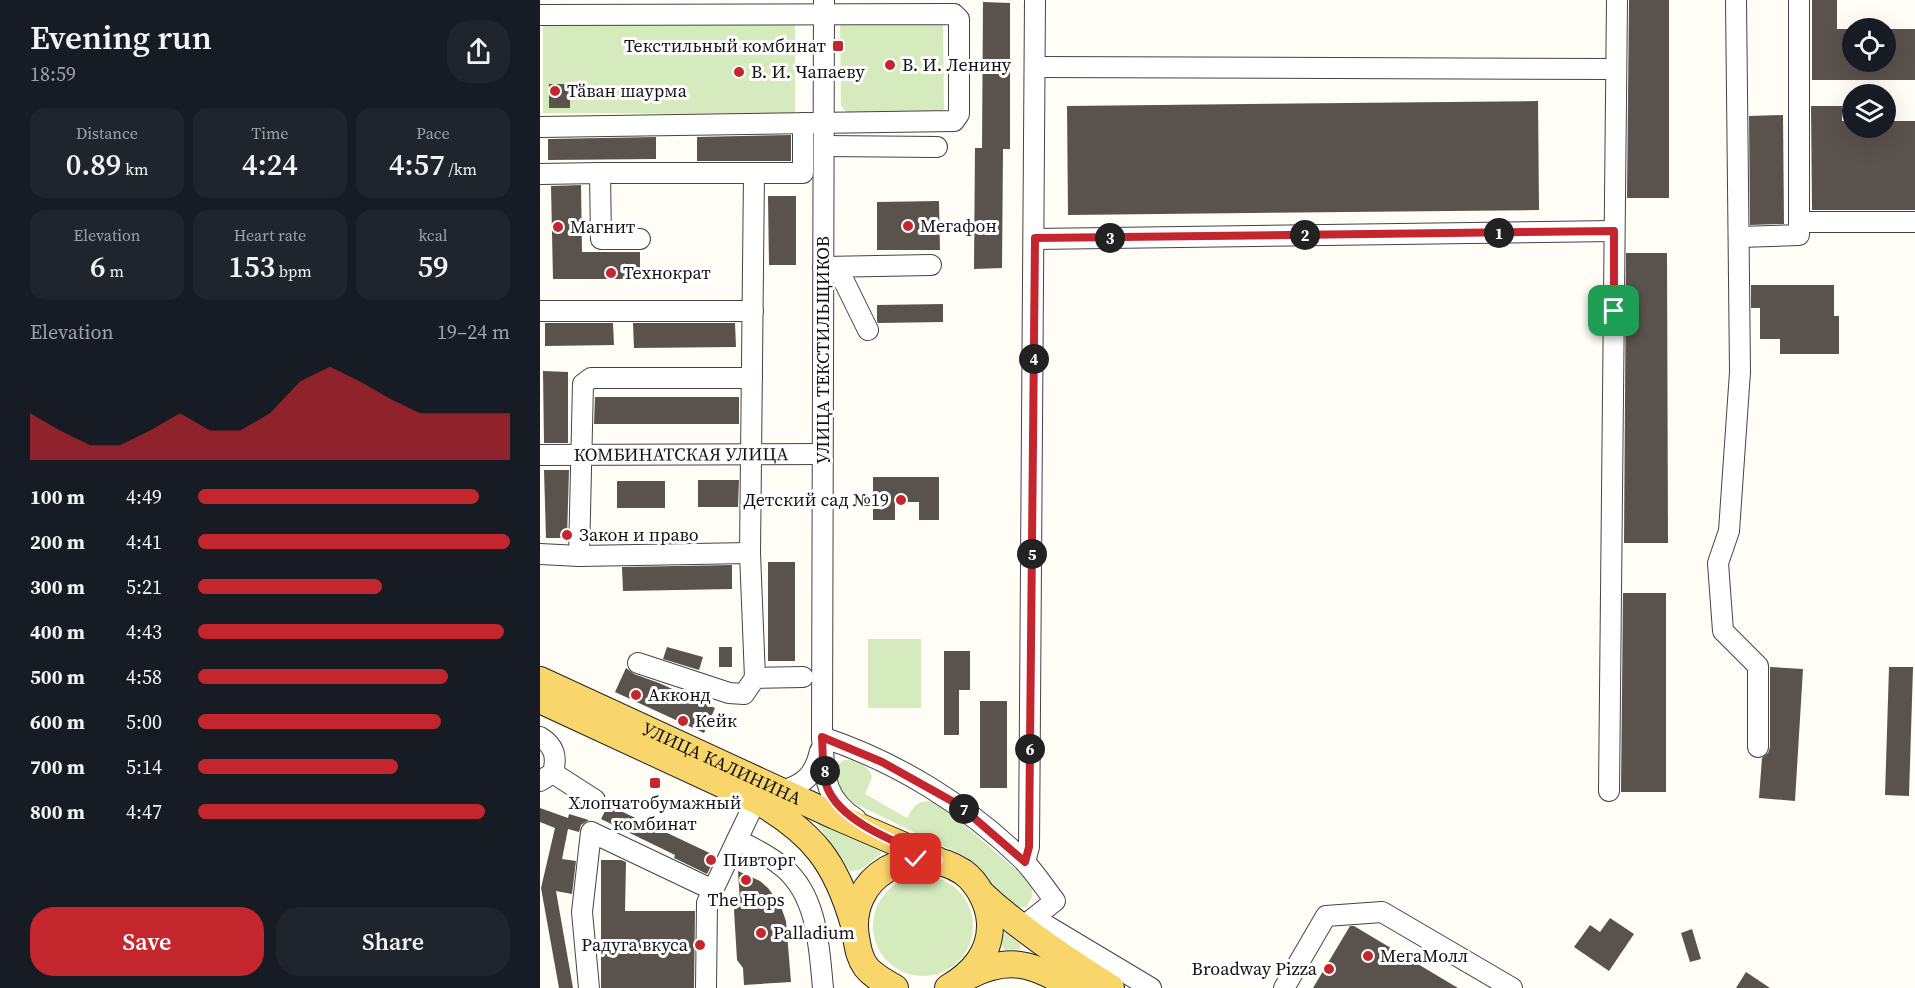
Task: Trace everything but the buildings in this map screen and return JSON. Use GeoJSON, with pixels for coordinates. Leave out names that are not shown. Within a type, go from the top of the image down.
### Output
{"type":"FeatureCollection","features":[{"type":"Feature","properties":{"kind":"main road","name":"УЛИЦА КАЛИНИНА"},"geometry":{"type":"LineString","coordinates":[[540,680],[780,791],[965,873],[982,894]]}},
{"type":"Feature","properties":{"kind":"main road","name":"УЛИЦА КАЛИНИНА"},"geometry":{"type":"LineString","coordinates":[[540,700],[756,800],[782,815],[804,833],[819,849],[846,897],[854,925],[863,988]]}},
{"type":"Feature","properties":{"kind":"main road"},"geometry":{"type":"LineString","coordinates":[[854,925],[857,908],[874,879],[900,862],[916,859],[937,860]]}},
{"type":"Feature","properties":{"kind":"main road"},"geometry":{"type":"LineString","coordinates":[[982,894],[1028,923],[1112,988]]}},
{"type":"Feature","properties":{"kind":"main road"},"geometry":{"type":"LineString","coordinates":[[956,983],[978,964],[986,949],[989,934],[988,913],[982,894]]}},
{"type":"Feature","properties":{"kind":"main road"},"geometry":{"type":"LineString","coordinates":[[859,955],[868,969],[896,988]]}},
{"type":"Feature","properties":{"kind":"main road"},"geometry":{"type":"LineString","coordinates":[[956,983],[981,970],[1012,964],[1032,966],[1074,988]]}},
{"type":"Feature","properties":{"kind":"street"},"geometry":{"type":"LineString","coordinates":[[1025,862],[1029,847],[1035,0]]}},
{"type":"Feature","properties":{"kind":"street"},"geometry":{"type":"LineString","coordinates":[[1609,791],[1617,0]]}},
{"type":"Feature","properties":{"kind":"street"},"geometry":{"type":"LineString","coordinates":[[1736,0],[1740,372],[1729,531],[1718,563],[1723,632],[1758,666],[1758,747]]}},
{"type":"Feature","properties":{"kind":"street"},"geometry":{"type":"LineString","coordinates":[[1739,237],[1799,235],[1799,0]]}},
{"type":"Feature","properties":{"kind":"street"},"geometry":{"type":"LineString","coordinates":[[540,15],[600,8],[824,7],[954,14],[959,19],[959,114],[954,121],[540,127]]}},
{"type":"Feature","properties":{"kind":"street","name":"УЛИЦА ТЕКСТИЛЬЩИКОВ"},"geometry":{"type":"LineString","coordinates":[[824,7],[824,146],[830,267],[822,454],[822,737],[825,780],[830,793],[848,814],[878,834]]}},
{"type":"Feature","properties":{"kind":"street"},"geometry":{"type":"LineString","coordinates":[[1035,67],[1616,69]]}},
{"type":"Feature","properties":{"kind":"street"},"geometry":{"type":"LineString","coordinates":[[540,174],[803,173],[803,123]]}},
{"type":"Feature","properties":{"kind":"street"},"geometry":{"type":"LineString","coordinates":[[824,146],[937,147]]}},
{"type":"Feature","properties":{"kind":"street"},"geometry":{"type":"LineString","coordinates":[[600,173],[601,239],[640,238]]}},
{"type":"Feature","properties":{"kind":"street"},"geometry":{"type":"LineString","coordinates":[[638,663],[729,693],[744,693],[755,678],[750,553],[754,173]]}},
{"type":"Feature","properties":{"kind":"street"},"geometry":{"type":"LineString","coordinates":[[1799,222],[1915,222]]}},
{"type":"Feature","properties":{"kind":"street"},"geometry":{"type":"LineString","coordinates":[[1035,238],[1614,231]]}},
{"type":"Feature","properties":{"kind":"street"},"geometry":{"type":"LineString","coordinates":[[868,330],[830,267],[931,265]]}},
{"type":"Feature","properties":{"kind":"street"},"geometry":{"type":"LineString","coordinates":[[540,311],[753,311]]}},
{"type":"Feature","properties":{"kind":"street"},"geometry":{"type":"LineString","coordinates":[[579,556],[583,384],[591,378],[752,378]]}},
{"type":"Feature","properties":{"kind":"street","name":"КОМБИНАТСКАЯ УЛИЦА"},"geometry":{"type":"LineString","coordinates":[[540,454],[822,454]]}},
{"type":"Feature","properties":{"kind":"street"},"geometry":{"type":"LineString","coordinates":[[540,554],[579,556],[750,553]]}},
{"type":"Feature","properties":{"kind":"street"},"geometry":{"type":"LineString","coordinates":[[755,678],[803,677]]}},
{"type":"Feature","properties":{"kind":"street"},"geometry":{"type":"LineString","coordinates":[[540,736],[554,749],[556,760],[546,777],[596,800]]}},
{"type":"Feature","properties":{"kind":"street"},"geometry":{"type":"LineString","coordinates":[[822,737],[882,762],[959,805],[1025,862],[1054,902],[1028,923],[1151,988]]}},
{"type":"Feature","properties":{"kind":"street","name":"УЛИЦА ТЕКСТИЛЬЩИКОВ"},"geometry":{"type":"LineString","coordinates":[[780,791],[801,784],[814,771],[818,762],[822,737]]}},
{"type":"Feature","properties":{"kind":"street"},"geometry":{"type":"LineString","coordinates":[[706,988],[707,903],[756,800]]}},
{"type":"Feature","properties":{"kind":"street"},"geometry":{"type":"LineString","coordinates":[[589,988],[582,912],[591,832],[713,890]]}},
{"type":"Feature","properties":{"kind":"street"},"geometry":{"type":"LineString","coordinates":[[737,840],[768,855],[787,870],[803,893],[815,921],[823,988]]}},
{"type":"Feature","properties":{"kind":"street"},"geometry":{"type":"LineString","coordinates":[[1284,988],[1326,916],[1382,912],[1512,988]]}},
{"type":"Feature","properties":{"kind":"green space"},"geometry":{"type":"Polygon","coordinates":[[[840,18],[943,18],[944,109],[938,113],[848,114],[841,106],[840,18]]]}},
{"type":"Feature","properties":{"kind":"green space"},"geometry":{"type":"Polygon","coordinates":[[[543,22],[795,23],[795,114],[543,113],[543,22]]]}},
{"type":"Feature","properties":{"kind":"green space"},"geometry":{"type":"Polygon","coordinates":[[[868,639],[921,639],[921,708],[868,708],[868,639]]]}},
{"type":"Feature","properties":{"kind":"green space"},"geometry":{"type":"Polygon","coordinates":[[[844,760],[861,764],[868,769],[872,777],[865,794],[907,818],[914,807],[922,802],[931,802],[943,807],[1029,881],[1032,894],[1026,907],[1013,908],[1007,903],[968,858],[837,795],[833,768],[844,760]]]}},
{"type":"Feature","properties":{"kind":"green space"},"geometry":{"type":"Polygon","coordinates":[[[821,820],[880,846],[880,855],[860,870],[850,871],[818,825],[821,820]]]}},
{"type":"Feature","properties":{"kind":"green space"},"geometry":{"type":"Polygon","coordinates":[[[923,876],[942,880],[958,891],[969,907],[973,926],[969,945],[958,961],[942,972],[923,976],[904,972],[888,961],[877,945],[873,926],[877,907],[888,891],[904,880],[923,876]]]}},
{"type":"Feature","properties":{"kind":"green space"},"geometry":{"type":"Polygon","coordinates":[[[1006,933],[1020,944],[1021,949],[1005,950],[1002,947],[1003,936],[1006,933]]]}},
{"type":"Feature","properties":{"kind":"place","name":"Текстильный комбинат"},"geometry":{"type":"Point","coordinates":[838,46]}},
{"type":"Feature","properties":{"kind":"place","name":"В. И. Ленину"},"geometry":{"type":"Point","coordinates":[890,65]}},
{"type":"Feature","properties":{"kind":"place","name":"В. И. Чапаеву"},"geometry":{"type":"Point","coordinates":[739,72]}},
{"type":"Feature","properties":{"kind":"place","name":"Тӑван шаурма"},"geometry":{"type":"Point","coordinates":[555,91]}},
{"type":"Feature","properties":{"kind":"place","name":"Мегафон"},"geometry":{"type":"Point","coordinates":[908,226]}},
{"type":"Feature","properties":{"kind":"place","name":"Магнит"},"geometry":{"type":"Point","coordinates":[558,227]}},
{"type":"Feature","properties":{"kind":"place","name":"Технократ"},"geometry":{"type":"Point","coordinates":[611,273]}},
{"type":"Feature","properties":{"kind":"place","name":"Детский сад №19"},"geometry":{"type":"Point","coordinates":[901,500]}},
{"type":"Feature","properties":{"kind":"place","name":"Закон и право"},"geometry":{"type":"Point","coordinates":[567,535]}},
{"type":"Feature","properties":{"kind":"place","name":"Акконд"},"geometry":{"type":"Point","coordinates":[636,695]}},
{"type":"Feature","properties":{"kind":"place","name":"Кейк"},"geometry":{"type":"Point","coordinates":[683,721]}},
{"type":"Feature","properties":{"kind":"place","name":"Хлопчатобумажный комбинат"},"geometry":{"type":"Point","coordinates":[655,783]}},
{"type":"Feature","properties":{"kind":"place","name":"Пивторг"},"geometry":{"type":"Point","coordinates":[711,860]}},
{"type":"Feature","properties":{"kind":"place","name":"The Hops"},"geometry":{"type":"Point","coordinates":[746,880]}},
{"type":"Feature","properties":{"kind":"place","name":"Palladium"},"geometry":{"type":"Point","coordinates":[761,933]}},
{"type":"Feature","properties":{"kind":"place","name":"Радуга вкуса"},"geometry":{"type":"Point","coordinates":[700,945]}},
{"type":"Feature","properties":{"kind":"place","name":"МегаМолл"},"geometry":{"type":"Point","coordinates":[1368,956]}},
{"type":"Feature","properties":{"kind":"place","name":"Broadway Pizza"},"geometry":{"type":"Point","coordinates":[1329,969]}},
{"type":"Feature","properties":{"kind":"route"},"geometry":{"type":"LineString","coordinates":[[916,859],[937,860],[878,834],[848,814],[838,804],[825,780],[822,737],[882,762],[959,805],[1025,862],[1029,847],[1035,238],[1614,231],[1614,311]]}}]}
